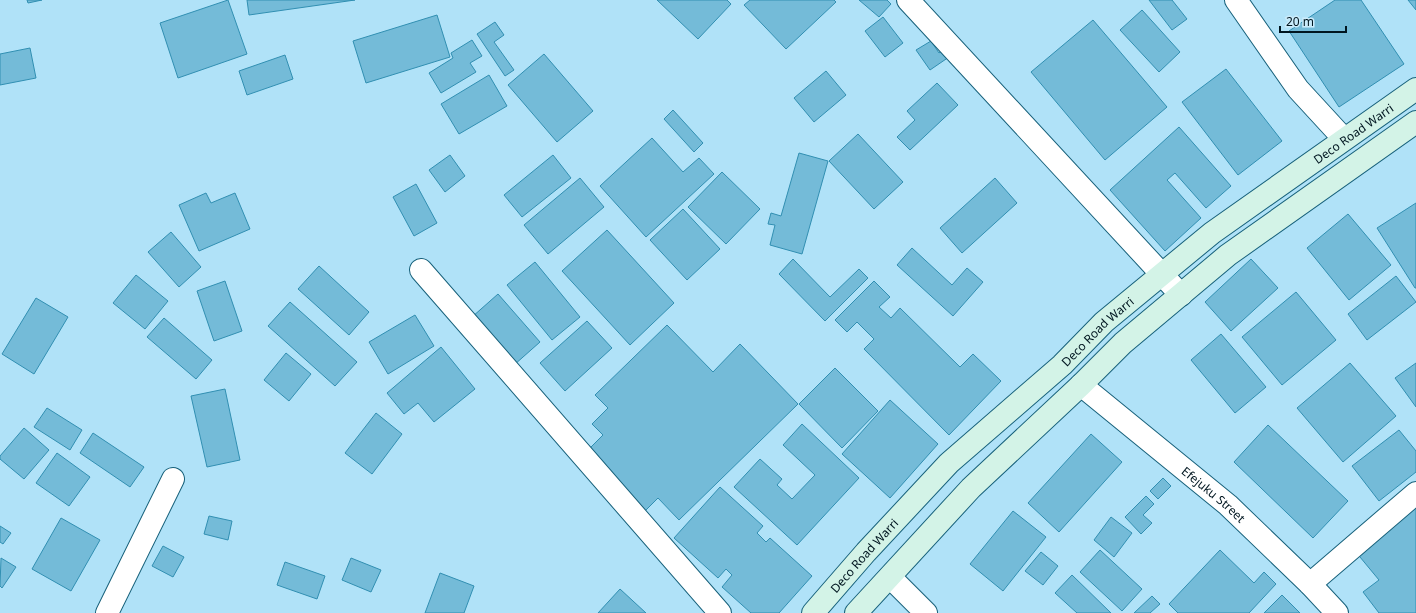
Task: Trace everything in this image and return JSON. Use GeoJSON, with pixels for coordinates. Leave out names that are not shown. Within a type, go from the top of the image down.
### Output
{"type":"FeatureCollection","features":[{"type":"Feature","properties":{"kind":"main road","name":"Deco Road Warri"},"geometry":{"type":"LineString","coordinates":[[813,613],[866,552],[949,463],[1062,365],[1104,322],[1212,233],[1416,89]]}},
{"type":"Feature","properties":{"kind":"main road","name":"Deco Road Warri"},"geometry":{"type":"LineString","coordinates":[[856,613],[971,488],[1081,385],[1123,343],[1228,255],[1416,122]]}},
{"type":"Feature","properties":{"kind":"street"},"geometry":{"type":"LineString","coordinates":[[908,0],[1163,273],[1181,295]]}},
{"type":"Feature","properties":{"kind":"street"},"geometry":{"type":"LineString","coordinates":[[1236,0],[1298,89],[1344,139]]}},
{"type":"Feature","properties":{"kind":"street"},"geometry":{"type":"LineString","coordinates":[[421,270],[720,613]]}},
{"type":"Feature","properties":{"kind":"street","name":"Efejuku Street"},"geometry":{"type":"LineString","coordinates":[[1081,385],[1228,505],[1310,584],[1337,613]]}},
{"type":"Feature","properties":{"kind":"street"},"geometry":{"type":"LineString","coordinates":[[107,613],[173,480]]}},
{"type":"Feature","properties":{"kind":"street"},"geometry":{"type":"LineString","coordinates":[[1310,584],[1416,493]]}},
{"type":"Feature","properties":{"kind":"street"},"geometry":{"type":"LineString","coordinates":[[890,577],[926,613]]}},
{"type":"Feature","properties":{"kind":"building"},"geometry":{"type":"Polygon","coordinates":[[[27,0],[42,0],[28,3],[27,0]]]}},
{"type":"Feature","properties":{"kind":"building"},"geometry":{"type":"Polygon","coordinates":[[[228,0],[247,54],[178,78],[160,23],[228,0]]]}},
{"type":"Feature","properties":{"kind":"building"},"geometry":{"type":"Polygon","coordinates":[[[247,0],[355,0],[249,15],[247,0]]]}},
{"type":"Feature","properties":{"kind":"building"},"geometry":{"type":"Polygon","coordinates":[[[657,0],[727,0],[731,4],[698,39],[657,0]]]}},
{"type":"Feature","properties":{"kind":"building"},"geometry":{"type":"Polygon","coordinates":[[[750,0],[834,0],[836,2],[786,49],[744,5],[750,0]]]}},
{"type":"Feature","properties":{"kind":"building"},"geometry":{"type":"Polygon","coordinates":[[[859,0],[887,0],[891,4],[879,17],[859,0]]]}},
{"type":"Feature","properties":{"kind":"building"},"geometry":{"type":"Polygon","coordinates":[[[1149,0],[1172,0],[1187,19],[1172,30],[1149,0]]]}},
{"type":"Feature","properties":{"kind":"building"},"geometry":{"type":"Polygon","coordinates":[[[1335,0],[1361,0],[1404,64],[1339,107],[1289,31],[1335,0]]]}},
{"type":"Feature","properties":{"kind":"building"},"geometry":{"type":"Polygon","coordinates":[[[1408,0],[1416,0],[1416,10],[1408,0]]]}},
{"type":"Feature","properties":{"kind":"building"},"geometry":{"type":"Polygon","coordinates":[[[1142,10],[1180,52],[1159,72],[1120,30],[1142,10]]]}},
{"type":"Feature","properties":{"kind":"building"},"geometry":{"type":"Polygon","coordinates":[[[437,15],[450,57],[366,83],[353,41],[437,15]]]}},
{"type":"Feature","properties":{"kind":"building"},"geometry":{"type":"Polygon","coordinates":[[[883,17],[903,43],[885,57],[865,31],[883,17]]]}},
{"type":"Feature","properties":{"kind":"building"},"geometry":{"type":"Polygon","coordinates":[[[1093,20],[1167,107],[1105,160],[1031,72],[1093,20]]]}},
{"type":"Feature","properties":{"kind":"building"},"geometry":{"type":"Polygon","coordinates":[[[495,22],[504,35],[494,42],[514,70],[505,76],[477,34],[495,22]]]}},
{"type":"Feature","properties":{"kind":"building"},"geometry":{"type":"Polygon","coordinates":[[[472,40],[482,56],[470,63],[476,72],[441,93],[429,73],[453,58],[451,53],[472,40]]]}},
{"type":"Feature","properties":{"kind":"building"},"geometry":{"type":"Polygon","coordinates":[[[931,41],[939,53],[944,49],[949,57],[930,70],[916,50],[931,41]]]}},
{"type":"Feature","properties":{"kind":"building"},"geometry":{"type":"Polygon","coordinates":[[[30,48],[36,78],[0,85],[0,54],[30,48]]]}},
{"type":"Feature","properties":{"kind":"building"},"geometry":{"type":"Polygon","coordinates":[[[544,54],[593,111],[557,142],[508,85],[544,54]]]}},
{"type":"Feature","properties":{"kind":"building"},"geometry":{"type":"Polygon","coordinates":[[[285,55],[293,79],[247,95],[239,71],[285,55]]]}},
{"type":"Feature","properties":{"kind":"building"},"geometry":{"type":"Polygon","coordinates":[[[1226,69],[1282,141],[1238,175],[1182,102],[1226,69]]]}},
{"type":"Feature","properties":{"kind":"building"},"geometry":{"type":"Polygon","coordinates":[[[826,71],[846,95],[814,122],[794,98],[826,71]]]}},
{"type":"Feature","properties":{"kind":"building"},"geometry":{"type":"Polygon","coordinates":[[[489,75],[507,106],[459,134],[441,104],[489,75]]]}},
{"type":"Feature","properties":{"kind":"building"},"geometry":{"type":"Polygon","coordinates":[[[937,83],[958,105],[910,150],[897,137],[915,120],[907,111],[937,83]]]}},
{"type":"Feature","properties":{"kind":"building"},"geometry":{"type":"Polygon","coordinates":[[[673,110],[703,143],[694,152],[664,119],[673,110]]]}},
{"type":"Feature","properties":{"kind":"building"},"geometry":{"type":"Polygon","coordinates":[[[1179,127],[1231,186],[1206,208],[1175,173],[1167,180],[1201,218],[1165,251],[1110,190],[1179,127]]]}},
{"type":"Feature","properties":{"kind":"building"},"geometry":{"type":"Polygon","coordinates":[[[858,134],[903,182],[874,209],[829,161],[858,134]]]}},
{"type":"Feature","properties":{"kind":"building"},"geometry":{"type":"Polygon","coordinates":[[[652,138],[683,172],[699,158],[714,174],[646,237],[600,186],[652,138]]]}},
{"type":"Feature","properties":{"kind":"building"},"geometry":{"type":"Polygon","coordinates":[[[799,153],[828,161],[802,254],[770,245],[775,225],[768,224],[771,213],[781,216],[799,153]]]}},
{"type":"Feature","properties":{"kind":"building"},"geometry":{"type":"Polygon","coordinates":[[[450,155],[465,176],[445,192],[429,170],[450,155]]]}},
{"type":"Feature","properties":{"kind":"building"},"geometry":{"type":"Polygon","coordinates":[[[553,155],[571,178],[522,217],[504,195],[553,155]]]}},
{"type":"Feature","properties":{"kind":"building"},"geometry":{"type":"Polygon","coordinates":[[[722,172],[760,209],[726,244],[688,207],[722,172]]]}},
{"type":"Feature","properties":{"kind":"building"},"geometry":{"type":"Polygon","coordinates":[[[580,178],[604,207],[548,254],[524,225],[580,178]]]}},
{"type":"Feature","properties":{"kind":"building"},"geometry":{"type":"Polygon","coordinates":[[[995,178],[1017,203],[962,253],[940,228],[995,178]]]}},
{"type":"Feature","properties":{"kind":"building"},"geometry":{"type":"Polygon","coordinates":[[[416,184],[437,223],[414,236],[393,197],[416,184]]]}},
{"type":"Feature","properties":{"kind":"building"},"geometry":{"type":"Polygon","coordinates":[[[206,193],[211,203],[235,193],[250,229],[199,251],[179,205],[206,193]]]}},
{"type":"Feature","properties":{"kind":"building"},"geometry":{"type":"Polygon","coordinates":[[[1416,203],[1416,288],[1415,288],[1377,228],[1416,203]]]}},
{"type":"Feature","properties":{"kind":"building"},"geometry":{"type":"Polygon","coordinates":[[[683,209],[720,249],[687,280],[650,240],[683,209]]]}},
{"type":"Feature","properties":{"kind":"building"},"geometry":{"type":"Polygon","coordinates":[[[1348,214],[1391,265],[1349,300],[1307,248],[1348,214]]]}},
{"type":"Feature","properties":{"kind":"building"},"geometry":{"type":"Polygon","coordinates":[[[607,230],[674,303],[630,345],[562,271],[607,230]]]}},
{"type":"Feature","properties":{"kind":"building"},"geometry":{"type":"Polygon","coordinates":[[[171,232],[201,267],[179,287],[148,252],[171,232]]]}},
{"type":"Feature","properties":{"kind":"building"},"geometry":{"type":"Polygon","coordinates":[[[912,248],[952,285],[967,268],[983,282],[953,316],[897,265],[912,248]]]}},
{"type":"Feature","properties":{"kind":"building"},"geometry":{"type":"Polygon","coordinates":[[[793,259],[830,297],[859,269],[868,278],[825,321],[779,274],[793,259]]]}},
{"type":"Feature","properties":{"kind":"building"},"geometry":{"type":"Polygon","coordinates":[[[1251,259],[1278,288],[1231,331],[1205,302],[1251,259]]]}},
{"type":"Feature","properties":{"kind":"building"},"geometry":{"type":"Polygon","coordinates":[[[535,262],[580,317],[552,340],[507,285],[535,262]]]}},
{"type":"Feature","properties":{"kind":"building"},"geometry":{"type":"Polygon","coordinates":[[[319,266],[369,312],[349,335],[298,289],[319,266]]]}},
{"type":"Feature","properties":{"kind":"building"},"geometry":{"type":"Polygon","coordinates":[[[136,275],[168,301],[145,329],[113,303],[136,275]]]}},
{"type":"Feature","properties":{"kind":"building"},"geometry":{"type":"Polygon","coordinates":[[[1396,276],[1416,302],[1367,340],[1348,314],[1396,276]]]}},
{"type":"Feature","properties":{"kind":"building"},"geometry":{"type":"Polygon","coordinates":[[[225,281],[242,331],[214,341],[197,291],[225,281]]]}},
{"type":"Feature","properties":{"kind":"building"},"geometry":{"type":"Polygon","coordinates":[[[874,281],[890,297],[879,307],[891,318],[900,308],[960,367],[973,354],[1001,381],[949,435],[864,349],[874,339],[857,322],[847,332],[835,320],[874,281]]]}},
{"type":"Feature","properties":{"kind":"building"},"geometry":{"type":"Polygon","coordinates":[[[1296,292],[1336,340],[1282,385],[1242,337],[1296,292]]]}},
{"type":"Feature","properties":{"kind":"building"},"geometry":{"type":"Polygon","coordinates":[[[498,294],[540,342],[514,365],[472,317],[498,294]]]}},
{"type":"Feature","properties":{"kind":"building"},"geometry":{"type":"Polygon","coordinates":[[[36,298],[68,317],[34,374],[2,354],[36,298]]]}},
{"type":"Feature","properties":{"kind":"building"},"geometry":{"type":"Polygon","coordinates":[[[290,302],[357,362],[335,386],[268,326],[290,302]]]}},
{"type":"Feature","properties":{"kind":"building"},"geometry":{"type":"Polygon","coordinates":[[[415,315],[434,346],[388,374],[369,342],[415,315]]]}},
{"type":"Feature","properties":{"kind":"building"},"geometry":{"type":"Polygon","coordinates":[[[164,318],[212,360],[196,379],[147,337],[164,318]]]}},
{"type":"Feature","properties":{"kind":"building"},"geometry":{"type":"Polygon","coordinates":[[[587,321],[612,348],[565,391],[540,363],[587,321]]]}},
{"type":"Feature","properties":{"kind":"building"},"geometry":{"type":"Polygon","coordinates":[[[667,325],[713,372],[740,344],[798,404],[679,520],[658,498],[644,512],[586,452],[603,435],[592,424],[608,408],[595,395],[667,325]]]}},
{"type":"Feature","properties":{"kind":"building"},"geometry":{"type":"Polygon","coordinates":[[[1221,334],[1266,387],[1235,413],[1191,360],[1221,334]]]}},
{"type":"Feature","properties":{"kind":"building"},"geometry":{"type":"Polygon","coordinates":[[[441,347],[475,389],[434,422],[418,403],[404,414],[387,393],[441,347]]]}},
{"type":"Feature","properties":{"kind":"building"},"geometry":{"type":"Polygon","coordinates":[[[286,353],[311,374],[289,401],[264,380],[286,353]]]}},
{"type":"Feature","properties":{"kind":"building"},"geometry":{"type":"Polygon","coordinates":[[[1350,363],[1396,416],[1343,462],[1297,408],[1350,363]]]}},
{"type":"Feature","properties":{"kind":"building"},"geometry":{"type":"Polygon","coordinates":[[[1416,363],[1416,407],[1395,378],[1416,363]]]}},
{"type":"Feature","properties":{"kind":"building"},"geometry":{"type":"Polygon","coordinates":[[[835,368],[878,411],[842,448],[799,404],[835,368]]]}},
{"type":"Feature","properties":{"kind":"building"},"geometry":{"type":"Polygon","coordinates":[[[225,389],[240,460],[207,467],[191,396],[225,389]]]}},
{"type":"Feature","properties":{"kind":"building"},"geometry":{"type":"Polygon","coordinates":[[[890,400],[938,444],[890,498],[842,454],[890,400]]]}},
{"type":"Feature","properties":{"kind":"building"},"geometry":{"type":"Polygon","coordinates":[[[47,408],[82,430],[70,450],[34,427],[47,408]]]}},
{"type":"Feature","properties":{"kind":"building"},"geometry":{"type":"Polygon","coordinates":[[[376,413],[402,434],[372,474],[345,453],[376,413]]]}},
{"type":"Feature","properties":{"kind":"building"},"geometry":{"type":"Polygon","coordinates":[[[802,424],[859,478],[797,545],[734,487],[760,459],[782,479],[777,485],[792,499],[815,475],[783,445],[802,424]]]}},
{"type":"Feature","properties":{"kind":"building"},"geometry":{"type":"Polygon","coordinates":[[[1268,425],[1348,501],[1313,538],[1234,462],[1268,425]]]}},
{"type":"Feature","properties":{"kind":"building"},"geometry":{"type":"Polygon","coordinates":[[[24,428],[49,450],[24,479],[0,459],[0,456],[24,428]]]}},
{"type":"Feature","properties":{"kind":"building"},"geometry":{"type":"Polygon","coordinates":[[[1399,430],[1416,451],[1416,472],[1379,501],[1352,466],[1399,430]]]}},
{"type":"Feature","properties":{"kind":"building"},"geometry":{"type":"Polygon","coordinates":[[[93,433],[144,467],[130,487],[80,453],[93,433]]]}},
{"type":"Feature","properties":{"kind":"building"},"geometry":{"type":"Polygon","coordinates":[[[1091,434],[1122,462],[1059,532],[1028,503],[1091,434]]]}},
{"type":"Feature","properties":{"kind":"building"},"geometry":{"type":"Polygon","coordinates":[[[57,453],[90,477],[69,506],[36,483],[57,453]]]}},
{"type":"Feature","properties":{"kind":"building"},"geometry":{"type":"Polygon","coordinates":[[[1163,478],[1171,486],[1158,499],[1150,491],[1163,478]]]}},
{"type":"Feature","properties":{"kind":"building"},"geometry":{"type":"Polygon","coordinates":[[[720,487],[763,526],[757,533],[766,542],[770,538],[812,576],[779,613],[751,613],[722,587],[732,575],[726,569],[718,578],[674,538],[720,487]]]}},
{"type":"Feature","properties":{"kind":"building"},"geometry":{"type":"Polygon","coordinates":[[[1146,496],[1154,504],[1143,515],[1152,523],[1141,534],[1125,517],[1146,496]]]}},
{"type":"Feature","properties":{"kind":"building"},"geometry":{"type":"Polygon","coordinates":[[[1416,503],[1416,613],[1379,613],[1363,592],[1379,580],[1355,551],[1416,503]]]}},
{"type":"Feature","properties":{"kind":"building"},"geometry":{"type":"Polygon","coordinates":[[[1013,511],[1046,537],[1003,591],[970,564],[1013,511]]]}},
{"type":"Feature","properties":{"kind":"building"},"geometry":{"type":"Polygon","coordinates":[[[209,516],[232,521],[228,540],[204,534],[209,516]]]}},
{"type":"Feature","properties":{"kind":"building"},"geometry":{"type":"Polygon","coordinates":[[[1111,517],[1132,533],[1114,557],[1094,540],[1111,517]]]}},
{"type":"Feature","properties":{"kind":"building"},"geometry":{"type":"Polygon","coordinates":[[[61,518],[100,540],[71,591],[32,569],[61,518]]]}},
{"type":"Feature","properties":{"kind":"building"},"geometry":{"type":"Polygon","coordinates":[[[0,526],[11,533],[3,544],[0,542],[0,526]]]}},
{"type":"Feature","properties":{"kind":"building"},"geometry":{"type":"Polygon","coordinates":[[[163,546],[184,557],[173,577],[152,566],[163,546]]]}},
{"type":"Feature","properties":{"kind":"building"},"geometry":{"type":"Polygon","coordinates":[[[1100,550],[1142,589],[1122,611],[1080,572],[1100,550]]]}},
{"type":"Feature","properties":{"kind":"building"},"geometry":{"type":"Polygon","coordinates":[[[1220,550],[1254,583],[1264,572],[1276,584],[1249,613],[1178,613],[1169,604],[1220,550]]]}},
{"type":"Feature","properties":{"kind":"building"},"geometry":{"type":"Polygon","coordinates":[[[1041,552],[1058,566],[1043,585],[1025,571],[1041,552]]]}},
{"type":"Feature","properties":{"kind":"building"},"geometry":{"type":"Polygon","coordinates":[[[1,558],[16,567],[2,588],[0,586],[1,558]]]}},
{"type":"Feature","properties":{"kind":"building"},"geometry":{"type":"Polygon","coordinates":[[[351,558],[381,570],[371,592],[342,580],[351,558]]]}},
{"type":"Feature","properties":{"kind":"building"},"geometry":{"type":"Polygon","coordinates":[[[285,562],[325,576],[317,599],[277,585],[285,562]]]}},
{"type":"Feature","properties":{"kind":"building"},"geometry":{"type":"Polygon","coordinates":[[[440,573],[474,586],[464,613],[425,613],[440,573]]]}},
{"type":"Feature","properties":{"kind":"building"},"geometry":{"type":"Polygon","coordinates":[[[1072,575],[1111,613],[1077,613],[1055,593],[1072,575]]]}},
{"type":"Feature","properties":{"kind":"building"},"geometry":{"type":"Polygon","coordinates":[[[620,589],[646,613],[598,613],[620,589]]]}},
{"type":"Feature","properties":{"kind":"building"},"geometry":{"type":"Polygon","coordinates":[[[1282,595],[1300,613],[1264,613],[1282,595]]]}},
{"type":"Feature","properties":{"kind":"building"},"geometry":{"type":"Polygon","coordinates":[[[1152,596],[1160,604],[1150,613],[1134,613],[1152,596]]]}}]}
